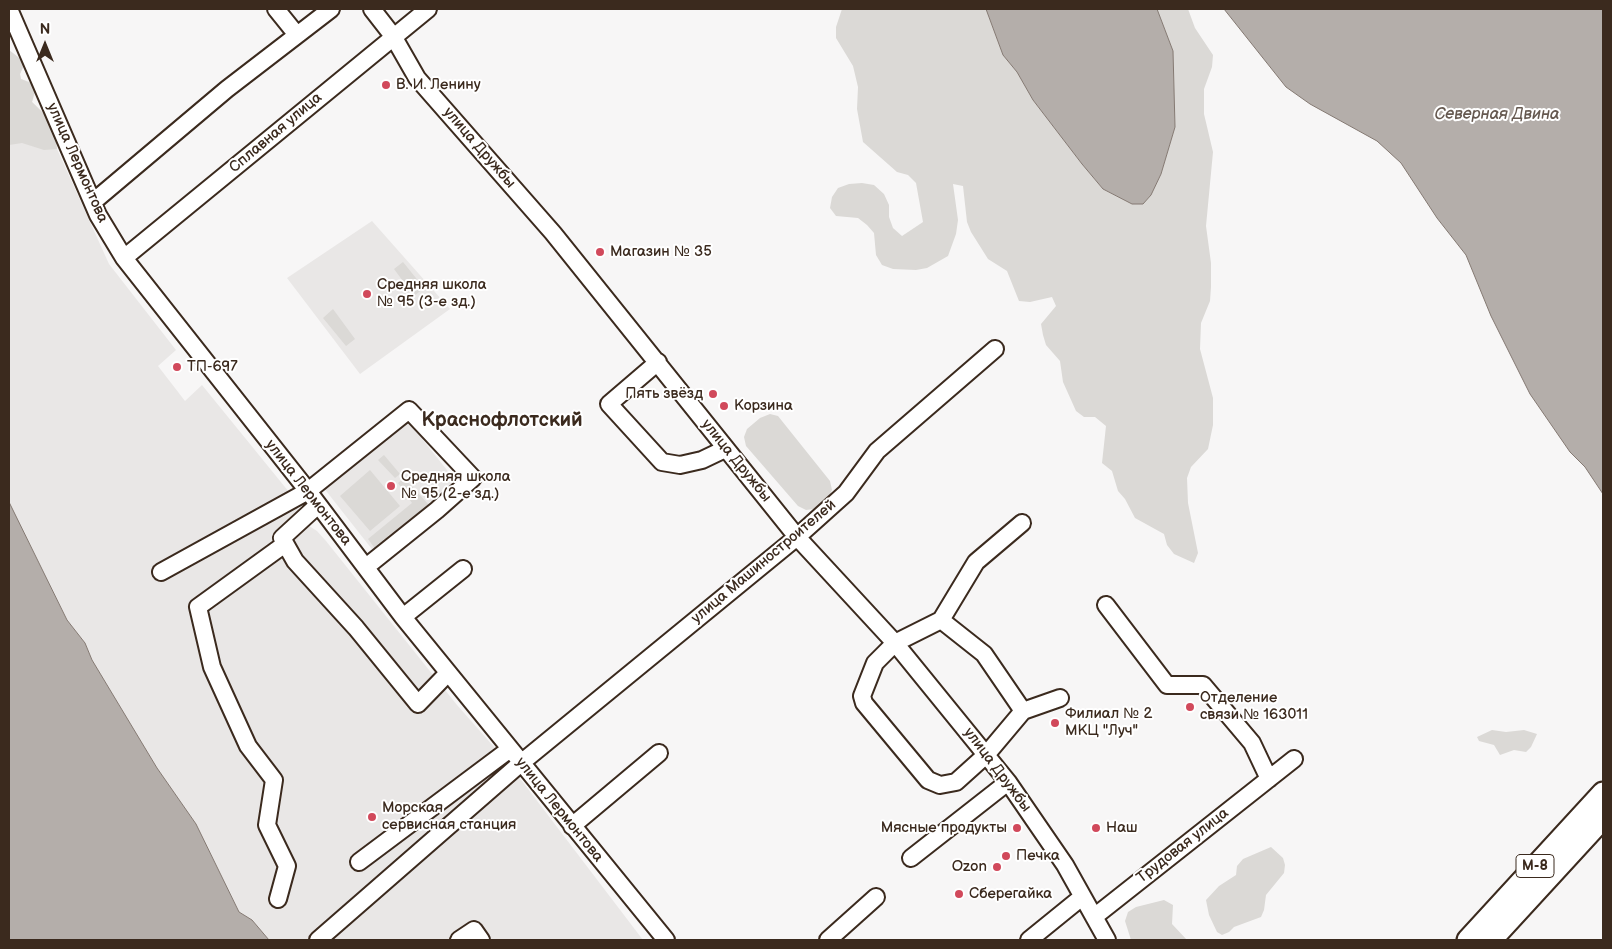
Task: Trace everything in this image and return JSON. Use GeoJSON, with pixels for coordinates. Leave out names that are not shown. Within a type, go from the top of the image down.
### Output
{"type":"FeatureCollection","features":[{"type":"Feature","properties":{"kind":"main road","name":"М-8"},"geometry":{"type":"LineString","coordinates":[[1468,940],[1603,793]]}},
{"type":"Feature","properties":{"kind":"main road"},"geometry":{"type":"LineString","coordinates":[[1491,940],[1603,818]]}},
{"type":"Feature","properties":{"kind":"street"},"geometry":{"type":"LineString","coordinates":[[276,9],[297,35]]}},
{"type":"Feature","properties":{"kind":"street"},"geometry":{"type":"LineString","coordinates":[[92,202],[227,89],[331,9]]}},
{"type":"Feature","properties":{"kind":"street","name":"улица Дружбы"},"geometry":{"type":"LineString","coordinates":[[372,9],[393,36],[417,78],[553,233],[797,537],[895,643],[1008,782],[1065,864],[1094,917]]}},
{"type":"Feature","properties":{"kind":"street","name":"Сплавная улица"},"geometry":{"type":"LineString","coordinates":[[124,258],[428,9]]}},
{"type":"Feature","properties":{"kind":"street","name":"улица Лермонтова"},"geometry":{"type":"LineString","coordinates":[[9,10],[92,202],[124,258],[308,491],[403,617],[666,940]]}},
{"type":"Feature","properties":{"kind":"street","name":"улица Машиностроителей"},"geometry":{"type":"LineString","coordinates":[[318,940],[521,764],[797,537],[846,493],[877,450],[995,349]]}},
{"type":"Feature","properties":{"kind":"street"},"geometry":{"type":"LineString","coordinates":[[658,362],[609,404],[662,462],[680,465],[702,460],[725,449]]}},
{"type":"Feature","properties":{"kind":"street"},"geometry":{"type":"LineString","coordinates":[[160,572],[308,491],[409,410],[473,478],[437,510],[366,567]]}},
{"type":"Feature","properties":{"kind":"street"},"geometry":{"type":"LineString","coordinates":[[318,505],[282,538],[295,561],[356,628],[418,704],[448,673]]}},
{"type":"Feature","properties":{"kind":"street"},"geometry":{"type":"LineString","coordinates":[[1022,524],[976,562],[941,620],[895,643],[875,663],[862,696],[864,703],[928,780],[940,785],[956,782],[986,755],[1023,711],[1060,698]]}},
{"type":"Feature","properties":{"kind":"street"},"geometry":{"type":"LineString","coordinates":[[278,899],[287,866],[266,826],[274,780],[248,746],[212,667],[198,608],[285,544]]}},
{"type":"Feature","properties":{"kind":"street"},"geometry":{"type":"LineString","coordinates":[[403,617],[463,569]]}},
{"type":"Feature","properties":{"kind":"street"},"geometry":{"type":"LineString","coordinates":[[1106,605],[1167,685],[1203,685],[1252,743],[1268,779]]}},
{"type":"Feature","properties":{"kind":"street"},"geometry":{"type":"LineString","coordinates":[[941,620],[984,654],[1023,711]]}},
{"type":"Feature","properties":{"kind":"street"},"geometry":{"type":"LineString","coordinates":[[359,862],[510,750]]}},
{"type":"Feature","properties":{"kind":"street"},"geometry":{"type":"LineString","coordinates":[[572,826],[660,753]]}},
{"type":"Feature","properties":{"kind":"street","name":"Трудовая улица"},"geometry":{"type":"LineString","coordinates":[[1094,917],[1294,759]]}},
{"type":"Feature","properties":{"kind":"street"},"geometry":{"type":"LineString","coordinates":[[911,858],[1008,782]]}},
{"type":"Feature","properties":{"kind":"street"},"geometry":{"type":"LineString","coordinates":[[828,940],[876,897]]}},
{"type":"Feature","properties":{"kind":"street"},"geometry":{"type":"LineString","coordinates":[[1029,940],[1082,897]]}},
{"type":"Feature","properties":{"kind":"street"},"geometry":{"type":"LineString","coordinates":[[1094,917],[1107,940]]}},
{"type":"Feature","properties":{"kind":"street"},"geometry":{"type":"LineString","coordinates":[[459,940],[474,930],[481,940]]}},
{"type":"Feature","properties":{"kind":"shaded area"},"geometry":{"type":"Polygon","coordinates":[[[842,9],[986,9],[1003,55],[1017,72],[1033,100],[1082,164],[1103,189],[1132,204],[1143,204],[1151,195],[1161,174],[1175,127],[1173,51],[1157,9],[1188,9],[1195,28],[1213,55],[1212,67],[1204,89],[1204,114],[1213,152],[1206,226],[1211,263],[1211,287],[1210,301],[1201,323],[1200,349],[1213,398],[1213,425],[1208,449],[1191,467],[1187,478],[1188,503],[1198,553],[1194,563],[1174,554],[1167,545],[1164,534],[1135,518],[1125,499],[1118,491],[1112,471],[1102,463],[1106,426],[1095,417],[1084,417],[1076,411],[1063,382],[1060,361],[1046,345],[1041,324],[1056,306],[1052,297],[1030,302],[1019,301],[1007,271],[988,259],[971,232],[967,222],[963,186],[953,184],[958,220],[956,234],[948,256],[927,268],[916,270],[893,269],[882,265],[876,255],[874,233],[867,225],[858,218],[836,216],[830,208],[832,197],[838,188],[849,184],[862,183],[874,185],[884,194],[889,205],[889,217],[893,228],[902,236],[923,222],[916,183],[908,175],[897,172],[863,142],[857,109],[858,87],[853,66],[836,38],[836,27],[842,9]]]}},
{"type":"Feature","properties":{"kind":"shaded area"},"geometry":{"type":"Polygon","coordinates":[[[9,50],[23,61],[24,65],[20,74],[21,79],[30,82],[35,93],[32,102],[44,113],[56,138],[57,149],[109,264],[176,350],[158,366],[185,401],[202,385],[289,492],[306,524],[317,531],[326,541],[457,705],[509,764],[643,940],[269,940],[252,920],[239,912],[196,824],[157,768],[92,660],[85,643],[67,620],[9,502],[9,50]]]}},
{"type":"Feature","properties":{"kind":"shaded area"},"geometry":{"type":"Polygon","coordinates":[[[9,50],[23,61],[24,65],[20,74],[21,79],[33,84],[35,90],[32,102],[48,118],[55,135],[57,149],[44,150],[22,143],[9,145],[9,50]]]}},
{"type":"Feature","properties":{"kind":"shaded area","name":"Средняя школа № 95 (3-е зд.)"},"geometry":{"type":"Polygon","coordinates":[[[372,221],[450,309],[360,374],[287,278],[372,221]]]}},
{"type":"Feature","properties":{"kind":"shaded area"},"geometry":{"type":"Polygon","coordinates":[[[403,262],[424,288],[414,296],[394,269],[403,262]]]}},
{"type":"Feature","properties":{"kind":"shaded area"},"geometry":{"type":"Polygon","coordinates":[[[333,309],[355,339],[346,346],[323,318],[333,309]]]}},
{"type":"Feature","properties":{"kind":"shaded area"},"geometry":{"type":"Polygon","coordinates":[[[770,414],[778,416],[830,481],[832,490],[828,498],[814,509],[806,510],[798,506],[746,446],[744,437],[747,429],[760,418],[770,414]]]}},
{"type":"Feature","properties":{"kind":"shaded area","name":"Средняя школа № 95 (2-е зд.)"},"geometry":{"type":"Polygon","coordinates":[[[406,419],[459,485],[375,553],[323,487],[406,419]]]}},
{"type":"Feature","properties":{"kind":"shaded area"},"geometry":{"type":"Polygon","coordinates":[[[384,455],[400,474],[395,478],[378,460],[384,455]]]}},
{"type":"Feature","properties":{"kind":"shaded area"},"geometry":{"type":"Polygon","coordinates":[[[370,470],[400,506],[370,531],[340,496],[370,470]]]}},
{"type":"Feature","properties":{"kind":"shaded area"},"geometry":{"type":"Polygon","coordinates":[[[404,478],[429,505],[376,550],[368,539],[412,503],[398,483],[404,478]]]}},
{"type":"Feature","properties":{"kind":"shaded area"},"geometry":{"type":"Polygon","coordinates":[[[1492,730],[1506,732],[1524,730],[1537,734],[1531,747],[1526,752],[1514,750],[1500,755],[1494,745],[1479,741],[1477,737],[1492,730]]]}},
{"type":"Feature","properties":{"kind":"shaded area"},"geometry":{"type":"Polygon","coordinates":[[[1271,847],[1283,858],[1285,865],[1284,873],[1266,895],[1261,917],[1234,927],[1222,935],[1217,932],[1209,915],[1206,900],[1219,886],[1236,875],[1237,866],[1243,859],[1271,847]]]}},
{"type":"Feature","properties":{"kind":"shaded area"},"geometry":{"type":"Polygon","coordinates":[[[1164,900],[1173,905],[1172,924],[1187,940],[1131,940],[1125,921],[1128,912],[1136,907],[1164,900]]]}},
{"type":"Feature","properties":{"kind":"water"},"geometry":{"type":"Polygon","coordinates":[[[986,9],[1157,9],[1173,51],[1175,127],[1161,174],[1151,195],[1143,204],[1132,204],[1103,189],[1082,164],[1033,100],[1017,72],[1003,55],[986,9]]]}},
{"type":"Feature","properties":{"kind":"water","name":"Северная Двина"},"geometry":{"type":"Polygon","coordinates":[[[1224,9],[1603,9],[1603,494],[1585,467],[1570,452],[1530,394],[1491,316],[1466,255],[1437,218],[1401,163],[1377,141],[1310,104],[1286,87],[1224,9]]]}},
{"type":"Feature","properties":{"kind":"water"},"geometry":{"type":"Polygon","coordinates":[[[9,502],[67,620],[85,643],[92,660],[157,768],[196,824],[239,912],[252,920],[269,940],[9,940],[9,502]]]}},
{"type":"Feature","properties":{"kind":"place","name":"В. И. Ленину"},"geometry":{"type":"Point","coordinates":[386,85]}},
{"type":"Feature","properties":{"kind":"place","name":"Магазин № 35"},"geometry":{"type":"Point","coordinates":[600,252]}},
{"type":"Feature","properties":{"kind":"place","name":"Средняя школа № 95 (3-е зд.)"},"geometry":{"type":"Point","coordinates":[367,294]}},
{"type":"Feature","properties":{"kind":"place","name":"ТП-697"},"geometry":{"type":"Point","coordinates":[177,367]}},
{"type":"Feature","properties":{"kind":"place","name":"Пять звёзд"},"geometry":{"type":"Point","coordinates":[713,394]}},
{"type":"Feature","properties":{"kind":"place","name":"Корзина"},"geometry":{"type":"Point","coordinates":[724,406]}},
{"type":"Feature","properties":{"kind":"place","name":"Средняя школа № 95 (2-е зд.)"},"geometry":{"type":"Point","coordinates":[391,486]}},
{"type":"Feature","properties":{"kind":"place","name":"Отделение связи № 163011"},"geometry":{"type":"Point","coordinates":[1190,707]}},
{"type":"Feature","properties":{"kind":"place","name":"Филиал № 2 МКЦ \"Луч\""},"geometry":{"type":"Point","coordinates":[1055,723]}},
{"type":"Feature","properties":{"kind":"place","name":"Морская сервисная станция"},"geometry":{"type":"Point","coordinates":[372,817]}},
{"type":"Feature","properties":{"kind":"place","name":"Мясные продукты"},"geometry":{"type":"Point","coordinates":[1017,828]}},
{"type":"Feature","properties":{"kind":"place","name":"Наш"},"geometry":{"type":"Point","coordinates":[1096,828]}},
{"type":"Feature","properties":{"kind":"place","name":"Печка"},"geometry":{"type":"Point","coordinates":[1006,856]}},
{"type":"Feature","properties":{"kind":"place","name":"Ozon"},"geometry":{"type":"Point","coordinates":[997,867]}},
{"type":"Feature","properties":{"kind":"place","name":"Сберегайка"},"geometry":{"type":"Point","coordinates":[959,894]}},
{"type":"Feature","properties":{"kind":"district","name":"Краснофлотский"},"geometry":{"type":"Point","coordinates":[502,421]}}]}
